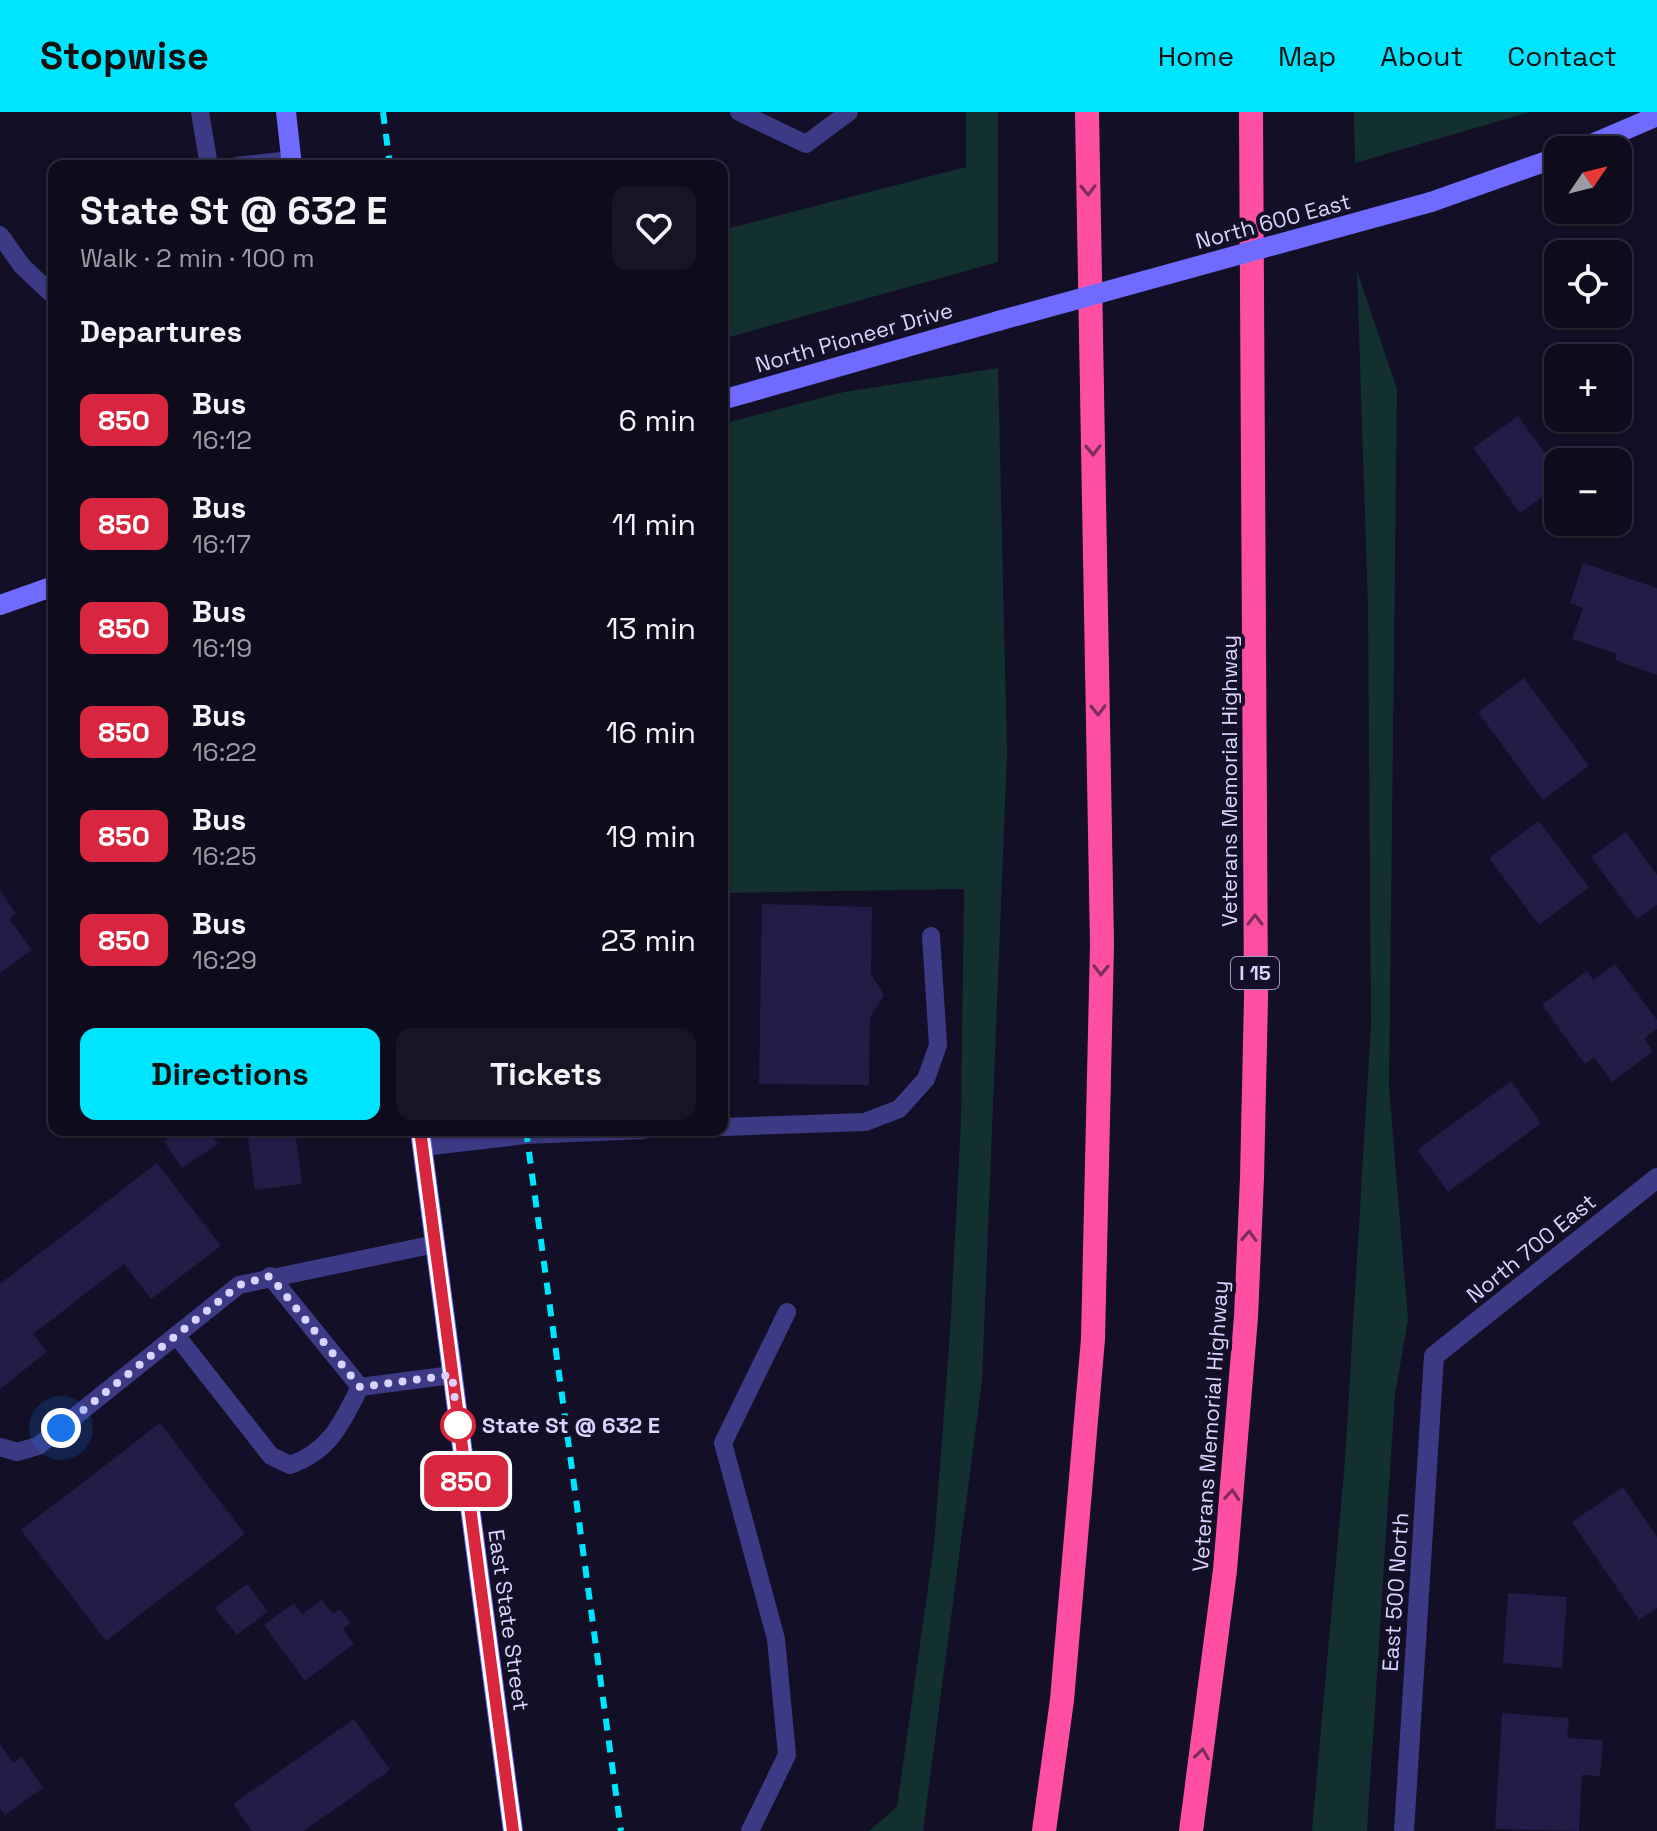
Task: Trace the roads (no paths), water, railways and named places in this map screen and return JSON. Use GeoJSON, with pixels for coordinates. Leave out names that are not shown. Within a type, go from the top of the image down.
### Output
{"type":"FeatureCollection","features":[{"type":"Feature","properties":{"kind":"highway"},"geometry":{"type":"LineString","coordinates":[[1044,1831],[1062,1700],[1094,1308],[1102,944],[1087,112]]}},
{"type":"Feature","properties":{"kind":"highway","name":"Veterans Memorial Highway"},"geometry":{"type":"LineString","coordinates":[[1191,1831],[1225,1570],[1245,1331],[1252,1178],[1256,998],[1251,112]]}},
{"type":"Feature","properties":{"kind":"street"},"geometry":{"type":"LineString","coordinates":[[286,112],[292,160]]}},
{"type":"Feature","properties":{"kind":"street"},"geometry":{"type":"LineString","coordinates":[[1611,136],[1657,116]]}},
{"type":"Feature","properties":{"kind":"street","name":"North 600 East"},"geometry":{"type":"LineString","coordinates":[[998,321],[1431,202],[1544,162]]}},
{"type":"Feature","properties":{"kind":"street","name":"North Pioneer Drive"},"geometry":{"type":"LineString","coordinates":[[728,398],[998,321]]}},
{"type":"Feature","properties":{"kind":"street"},"geometry":{"type":"LineString","coordinates":[[0,605],[48,588]]}},
{"type":"Feature","properties":{"kind":"street","name":"East State Street"},"geometry":{"type":"LineString","coordinates":[[422,1138],[513,1831]]}},
{"type":"Feature","properties":{"kind":"street","name":"North 700 East"},"geometry":{"type":"LineString","coordinates":[[1434,1356],[1657,1178]]}},
{"type":"Feature","properties":{"kind":"street","name":"East 500 North"},"geometry":{"type":"LineString","coordinates":[[1404,1831],[1434,1356]]}},
{"type":"Feature","properties":{"kind":"lane"},"geometry":{"type":"LineString","coordinates":[[200,112],[208,160]]}},
{"type":"Feature","properties":{"kind":"lane"},"geometry":{"type":"LineString","coordinates":[[739,112],[806,144],[849,112]]}},
{"type":"Feature","properties":{"kind":"lane"},"geometry":{"type":"LineString","coordinates":[[0,235],[22,266],[48,290]]}},
{"type":"Feature","properties":{"kind":"lane"},"geometry":{"type":"LineString","coordinates":[[728,1127],[865,1122],[899,1109],[926,1079],[938,1045],[931,936]]}},
{"type":"Feature","properties":{"kind":"lane"},"geometry":{"type":"LineString","coordinates":[[422,1138],[491,1136]]}},
{"type":"Feature","properties":{"kind":"lane"},"geometry":{"type":"LineString","coordinates":[[0,1447],[17,1452],[38,1446],[239,1285],[270,1276],[435,1244]]}},
{"type":"Feature","properties":{"kind":"lane"},"geometry":{"type":"LineString","coordinates":[[270,1276],[360,1387]]}},
{"type":"Feature","properties":{"kind":"lane"},"geometry":{"type":"LineString","coordinates":[[750,1831],[787,1755],[776,1639],[723,1443],[787,1312]]}},
{"type":"Feature","properties":{"kind":"lane"},"geometry":{"type":"LineString","coordinates":[[176,1335],[271,1456],[290,1465],[309,1458],[335,1437],[360,1387]]}},
{"type":"Feature","properties":{"kind":"lane"},"geometry":{"type":"LineString","coordinates":[[360,1387],[452,1375]]}},
{"type":"Feature","properties":{"kind":"railway"},"geometry":{"type":"LineString","coordinates":[[383,112],[389,160]]}},
{"type":"Feature","properties":{"kind":"railway"},"geometry":{"type":"LineString","coordinates":[[527,1136],[621,1831]]}},
{"type":"Feature","properties":{"kind":"place","name":"State St @ 632 E"},"geometry":{"type":"Point","coordinates":[458,1425]}}]}
